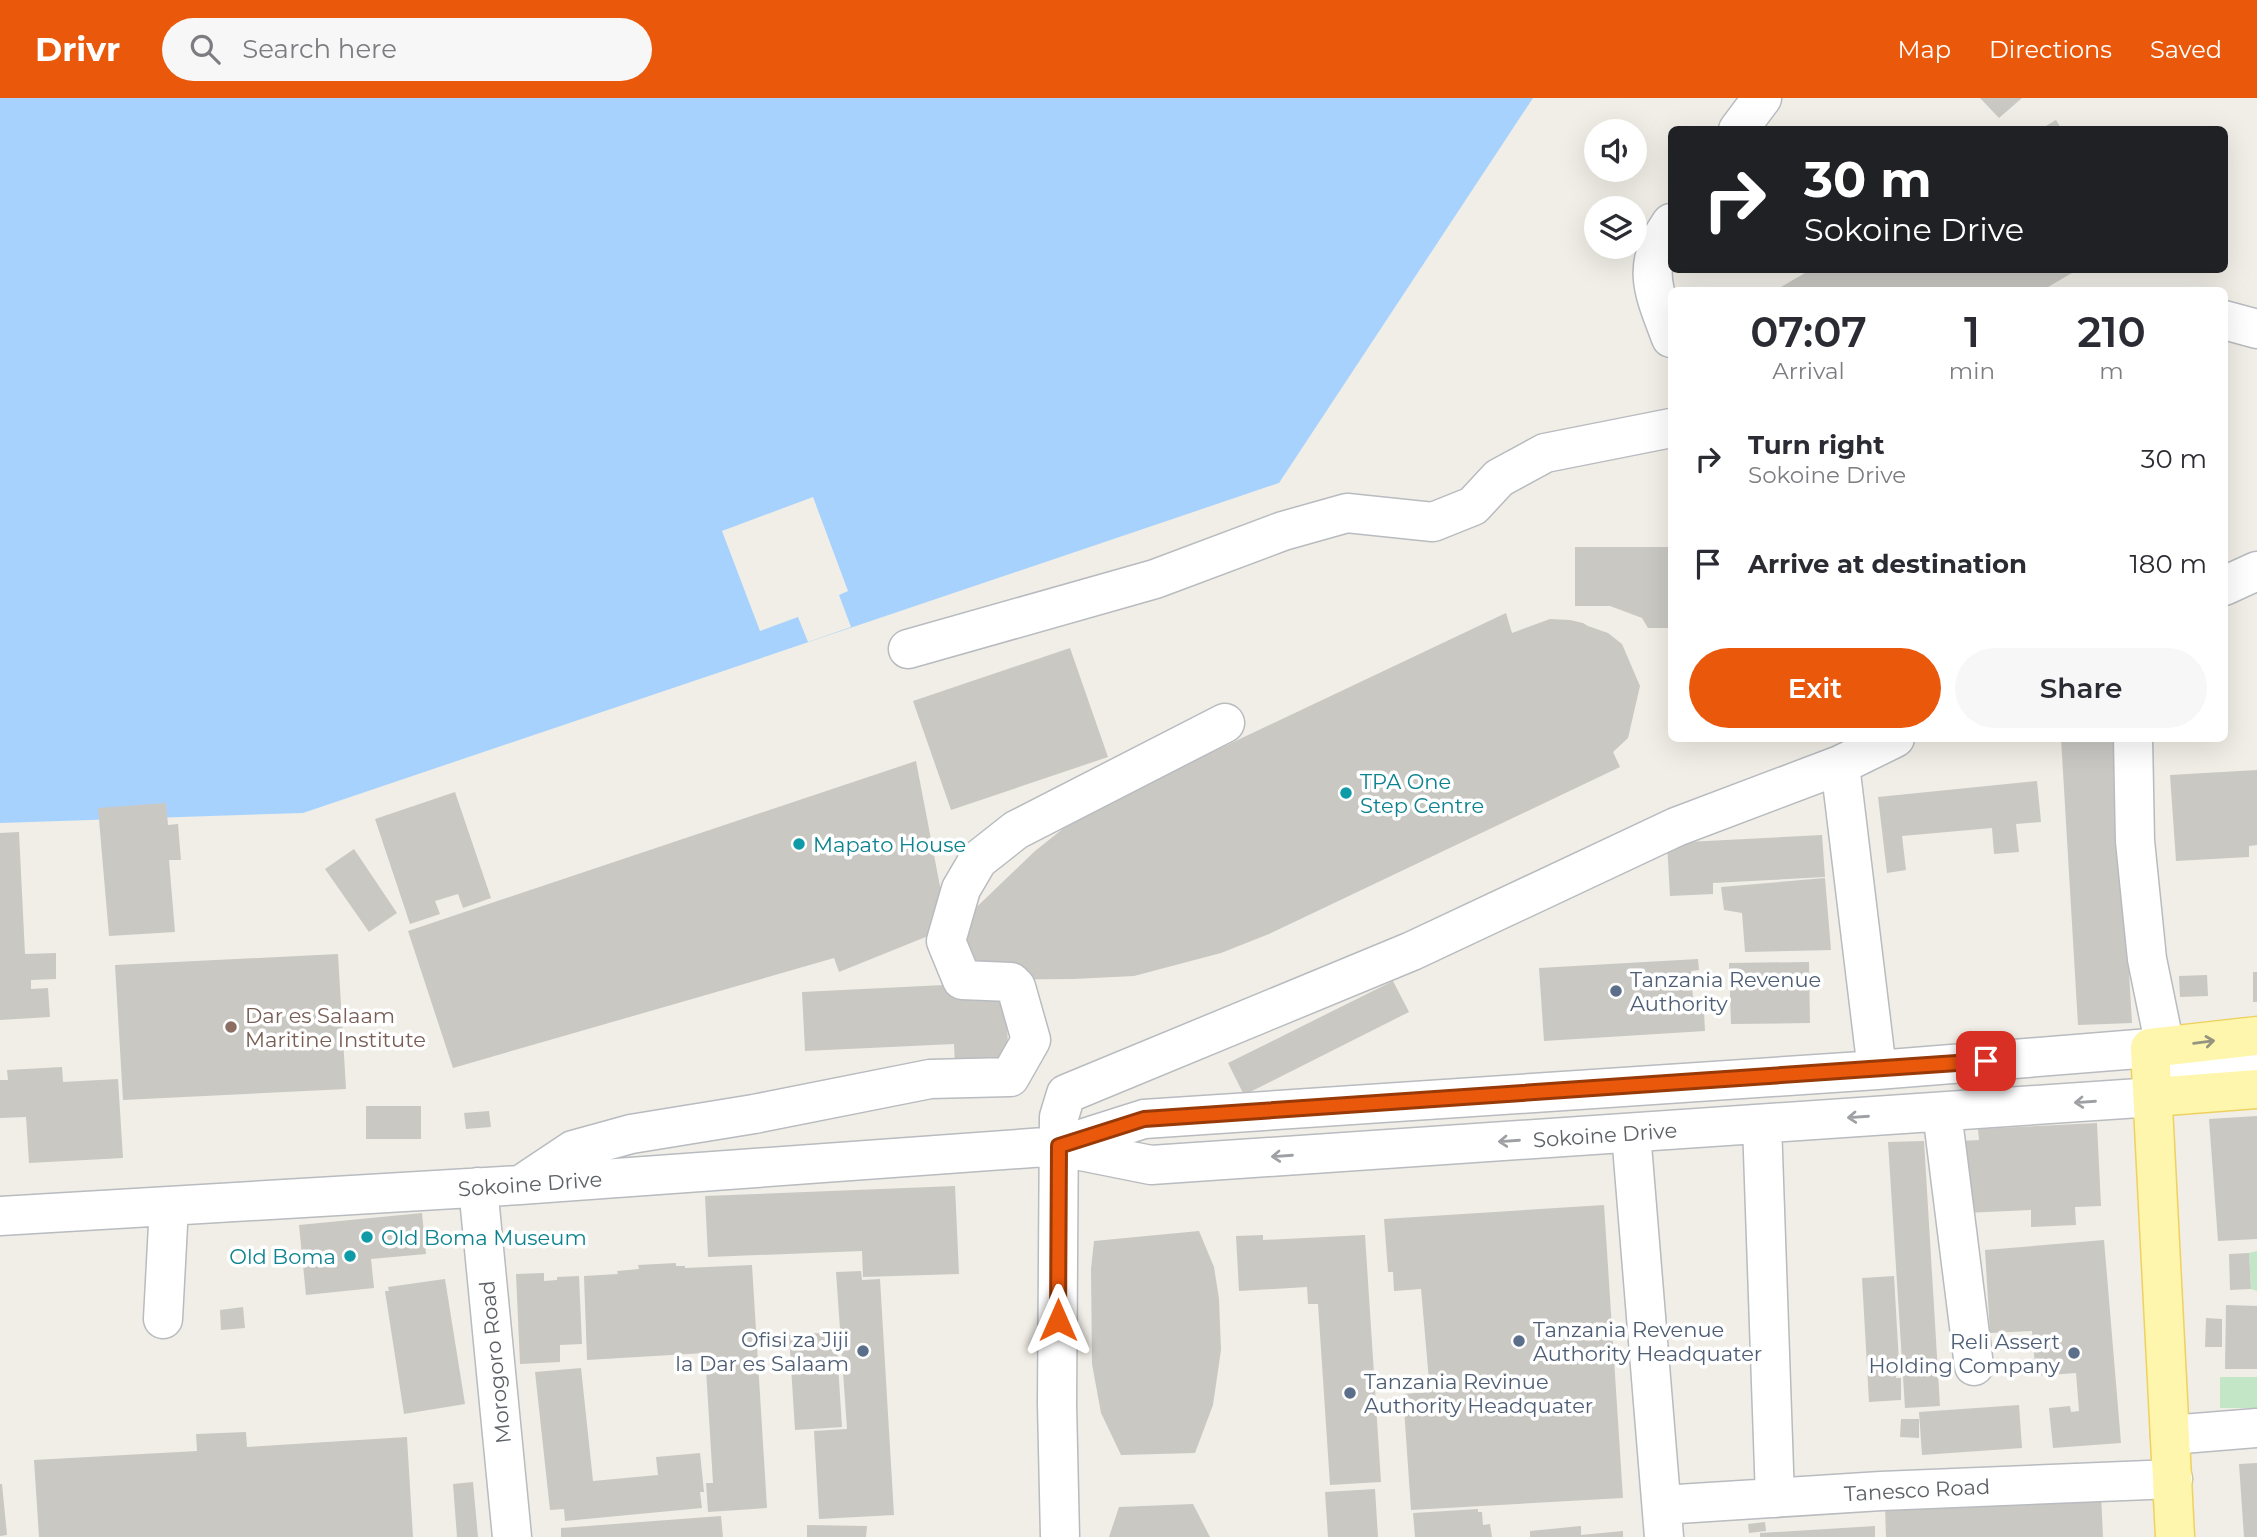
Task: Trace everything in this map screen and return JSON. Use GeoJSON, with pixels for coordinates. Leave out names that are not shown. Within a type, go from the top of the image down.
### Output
{"type":"FeatureCollection","features":[{"type":"Feature","properties":{"kind":"main road"},"geometry":{"type":"LineString","coordinates":[[2155,1067],[2257,1036]]}},
{"type":"Feature","properties":{"kind":"main road"},"geometry":{"type":"LineString","coordinates":[[2155,1067],[2257,1089]]}},
{"type":"Feature","properties":{"kind":"main road"},"geometry":{"type":"LineString","coordinates":[[2155,1067],[2175,1537]]}},
{"type":"Feature","properties":{"kind":"street"},"geometry":{"type":"LineString","coordinates":[[1741,126],[1762,98]]}},
{"type":"Feature","properties":{"kind":"street"},"geometry":{"type":"LineString","coordinates":[[1668,227],[1660,239],[1652,266],[1653,286],[1668,329]]}},
{"type":"Feature","properties":{"kind":"street"},"geometry":{"type":"LineString","coordinates":[[2228,321],[2257,329]]}},
{"type":"Feature","properties":{"kind":"street"},"geometry":{"type":"LineString","coordinates":[[908,649],[1155,579],[1283,531],[1347,513],[1433,522],[1474,506],[1499,478],[1545,453],[1668,429]]}},
{"type":"Feature","properties":{"kind":"street"},"geometry":{"type":"LineString","coordinates":[[2228,584],[2257,571]]}},
{"type":"Feature","properties":{"kind":"street"},"geometry":{"type":"LineString","coordinates":[[520,1185],[573,1150],[631,1134],[754,1114],[930,1079],[1010,1077],[1031,1040],[1016,987],[1011,982],[962,981],[946,941],[961,889],[978,860],[1016,830],[1225,723]]}},
{"type":"Feature","properties":{"kind":"street"},"geometry":{"type":"LineString","coordinates":[[1060,1537],[1057,1404],[1059,1117],[1066,1094],[1412,951],[1676,827],[1839,765],[1887,742]]}},
{"type":"Feature","properties":{"kind":"street"},"geometry":{"type":"LineString","coordinates":[[2133,742],[2135,841],[2155,1067],[2257,1064]]}},
{"type":"Feature","properties":{"kind":"street"},"geometry":{"type":"LineString","coordinates":[[1839,765],[1877,1070]]}},
{"type":"Feature","properties":{"kind":"street","name":"Sokoine Drive"},"geometry":{"type":"LineString","coordinates":[[1059,1146],[1150,1165],[1942,1112],[2155,1067]]}},
{"type":"Feature","properties":{"kind":"street","name":"Sokoine Drive"},"geometry":{"type":"LineString","coordinates":[[0,1216],[520,1185],[1059,1146],[1144,1119],[1877,1070],[2155,1067]]}},
{"type":"Feature","properties":{"kind":"street"},"geometry":{"type":"LineString","coordinates":[[1942,1112],[1974,1366]]}},
{"type":"Feature","properties":{"kind":"street"},"geometry":{"type":"LineString","coordinates":[[1762,1124],[1775,1498]]}},
{"type":"Feature","properties":{"kind":"street"},"geometry":{"type":"LineString","coordinates":[[1631,1133],[1663,1521]]}},
{"type":"Feature","properties":{"kind":"street","name":"Morogoro Road"},"geometry":{"type":"LineString","coordinates":[[478,1187],[512,1537]]}},
{"type":"Feature","properties":{"kind":"street"},"geometry":{"type":"LineString","coordinates":[[163,1319],[169,1206]]}},
{"type":"Feature","properties":{"kind":"street"},"geometry":{"type":"LineString","coordinates":[[2170,1435],[2257,1428]]}},
{"type":"Feature","properties":{"kind":"street","name":"Tanesco Road"},"geometry":{"type":"LineString","coordinates":[[1663,1521],[1775,1498],[2173,1479]]}},
{"type":"Feature","properties":{"kind":"green space"},"geometry":{"type":"Polygon","coordinates":[[[2257,1251],[2257,1291],[2251,1289],[2249,1253],[2257,1251]]]}},
{"type":"Feature","properties":{"kind":"green space"},"geometry":{"type":"Polygon","coordinates":[[[2220,1377],[2257,1377],[2257,1408],[2220,1408],[2220,1377]]]}},
{"type":"Feature","properties":{"kind":"water"},"geometry":{"type":"Polygon","coordinates":[[[0,98],[1533,98],[1279,483],[303,813],[0,823],[0,98]]]}},
{"type":"Feature","properties":{"kind":"pier"},"geometry":{"type":"Polygon","coordinates":[[[813,497],[848,591],[839,595],[851,627],[808,642],[798,617],[760,631],[722,531],[813,497]]]}},
{"type":"Feature","properties":{"kind":"building"},"geometry":{"type":"Polygon","coordinates":[[[1980,98],[2022,98],[1999,118],[1980,98]]]}},
{"type":"Feature","properties":{"kind":"building"},"geometry":{"type":"Polygon","coordinates":[[[2056,120],[2060,126],[2046,126],[2056,120]]]}},
{"type":"Feature","properties":{"kind":"building"},"geometry":{"type":"Polygon","coordinates":[[[1805,273],[2072,273],[2048,287],[1781,287],[1805,273]]]}},
{"type":"Feature","properties":{"kind":"building"},"geometry":{"type":"Polygon","coordinates":[[[1575,547],[1668,547],[1668,628],[1648,628],[1642,618],[1610,606],[1575,606],[1575,547]]]}},
{"type":"Feature","properties":{"kind":"building","name":"TPA One Step Centre"},"geometry":{"type":"Polygon","coordinates":[[[1506,613],[1512,633],[1550,619],[1570,620],[1608,633],[1622,644],[1640,686],[1628,738],[1613,752],[1620,767],[1269,934],[1221,953],[1134,976],[978,980],[960,923],[1035,851],[1074,820],[1506,613]]]}},
{"type":"Feature","properties":{"kind":"building"},"geometry":{"type":"Polygon","coordinates":[[[1070,648],[1108,757],[951,810],[913,701],[1070,648]]]}},
{"type":"Feature","properties":{"kind":"building"},"geometry":{"type":"Polygon","coordinates":[[[2061,742],[2115,742],[2132,1023],[2078,1025],[2061,742]]]}},
{"type":"Feature","properties":{"kind":"building","name":"Mapato House"},"geometry":{"type":"Polygon","coordinates":[[[916,761],[948,928],[839,972],[834,958],[453,1068],[408,931],[916,761]]]}},
{"type":"Feature","properties":{"kind":"building"},"geometry":{"type":"Polygon","coordinates":[[[2257,770],[2257,845],[2249,846],[2249,857],[2176,861],[2170,775],[2257,770]]]}},
{"type":"Feature","properties":{"kind":"building"},"geometry":{"type":"Polygon","coordinates":[[[2037,781],[2041,822],[2016,824],[2019,852],[1994,854],[1992,828],[1902,836],[1906,870],[1887,873],[1878,797],[2037,781]]]}},
{"type":"Feature","properties":{"kind":"building"},"geometry":{"type":"Polygon","coordinates":[[[455,792],[491,898],[463,908],[458,894],[435,901],[440,914],[410,924],[375,819],[455,792]]]}},
{"type":"Feature","properties":{"kind":"building"},"geometry":{"type":"Polygon","coordinates":[[[166,803],[168,825],[178,824],[181,860],[169,860],[175,932],[109,936],[98,808],[166,803]]]}},
{"type":"Feature","properties":{"kind":"building"},"geometry":{"type":"Polygon","coordinates":[[[19,832],[25,954],[56,953],[56,979],[31,980],[31,989],[48,988],[50,1017],[0,1020],[0,833],[19,832]]]}},
{"type":"Feature","properties":{"kind":"building"},"geometry":{"type":"Polygon","coordinates":[[[1822,835],[1825,877],[1713,883],[1713,894],[1670,896],[1667,843],[1822,835]]]}},
{"type":"Feature","properties":{"kind":"building"},"geometry":{"type":"Polygon","coordinates":[[[354,849],[397,913],[369,932],[325,869],[354,849]]]}},
{"type":"Feature","properties":{"kind":"building","name":"Tanzania Revenue Authority"},"geometry":{"type":"Polygon","coordinates":[[[1825,878],[1831,950],[1745,952],[1742,913],[1724,910],[1721,887],[1825,878]]]}},
{"type":"Feature","properties":{"kind":"building","name":"Dar es Salaam Maritine Institute"},"geometry":{"type":"Polygon","coordinates":[[[338,954],[346,1089],[123,1100],[115,965],[338,954]]]}},
{"type":"Feature","properties":{"kind":"building","name":"Tanzania Revenue Authority"},"geometry":{"type":"Polygon","coordinates":[[[1698,959],[1699,970],[1691,971],[1694,1012],[1704,1011],[1705,1031],[1544,1041],[1539,968],[1698,959]]]}},
{"type":"Feature","properties":{"kind":"building","name":"Tanzania Revenue Authority"},"geometry":{"type":"Polygon","coordinates":[[[1809,962],[1810,1023],[1731,1024],[1729,963],[1809,962]]]}},
{"type":"Feature","properties":{"kind":"building"},"geometry":{"type":"Polygon","coordinates":[[[2253,972],[2257,972],[2257,1002],[2253,1002],[2253,972]]]}},
{"type":"Feature","properties":{"kind":"building"},"geometry":{"type":"Polygon","coordinates":[[[2207,975],[2208,996],[2180,997],[2179,976],[2207,975]]]}},
{"type":"Feature","properties":{"kind":"building"},"geometry":{"type":"Polygon","coordinates":[[[1393,981],[1409,1012],[1244,1095],[1228,1063],[1393,981]]]}},
{"type":"Feature","properties":{"kind":"building"},"geometry":{"type":"Polygon","coordinates":[[[1005,982],[1009,1066],[955,1069],[954,1044],[805,1051],[802,992],[1005,982]]]}},
{"type":"Feature","properties":{"kind":"building"},"geometry":{"type":"Polygon","coordinates":[[[62,1067],[63,1082],[118,1079],[123,1158],[29,1163],[26,1117],[0,1118],[0,1080],[8,1080],[7,1070],[62,1067]]]}},
{"type":"Feature","properties":{"kind":"building"},"geometry":{"type":"Polygon","coordinates":[[[366,1106],[421,1106],[421,1139],[366,1139],[366,1106]]]}},
{"type":"Feature","properties":{"kind":"building"},"geometry":{"type":"Polygon","coordinates":[[[489,1111],[491,1127],[466,1129],[464,1113],[489,1111]]]}},
{"type":"Feature","properties":{"kind":"building"},"geometry":{"type":"Polygon","coordinates":[[[2257,1116],[2257,1239],[2218,1241],[2209,1119],[2257,1116]]]}},
{"type":"Feature","properties":{"kind":"building"},"geometry":{"type":"Polygon","coordinates":[[[2097,1123],[2101,1206],[2075,1207],[2076,1225],[2031,1227],[2031,1210],[1964,1213],[1960,1141],[1979,1140],[1978,1129],[2097,1123]]]}},
{"type":"Feature","properties":{"kind":"building","name":"Reli Assert Holding Company"},"geometry":{"type":"Polygon","coordinates":[[[1924,1141],[1940,1406],[1905,1408],[1888,1142],[1924,1141]]]}},
{"type":"Feature","properties":{"kind":"building"},"geometry":{"type":"Polygon","coordinates":[[[955,1186],[959,1274],[863,1277],[862,1251],[708,1257],[705,1196],[955,1186]]]}},
{"type":"Feature","properties":{"kind":"building","name":"Tanzania Revenue Authority Headquater"},"geometry":{"type":"Polygon","coordinates":[[[1604,1205],[1623,1498],[1411,1510],[1403,1394],[1430,1392],[1421,1289],[1394,1291],[1393,1272],[1388,1272],[1384,1219],[1604,1205]]]}},
{"type":"Feature","properties":{"kind":"building","name":"Old Boma"},"geometry":{"type":"Polygon","coordinates":[[[422,1213],[426,1254],[371,1259],[374,1288],[306,1295],[299,1225],[422,1213]]]}},
{"type":"Feature","properties":{"kind":"building"},"geometry":{"type":"Polygon","coordinates":[[[1199,1231],[1214,1267],[1219,1299],[1221,1350],[1213,1405],[1195,1453],[1121,1455],[1101,1413],[1092,1364],[1091,1269],[1094,1241],[1199,1231]]]}},
{"type":"Feature","properties":{"kind":"building","name":"Tanzania Revinue Authority Headquater"},"geometry":{"type":"Polygon","coordinates":[[[1263,1235],[1263,1240],[1365,1235],[1381,1482],[1330,1485],[1318,1304],[1308,1304],[1307,1287],[1239,1291],[1236,1236],[1263,1235]]]}},
{"type":"Feature","properties":{"kind":"building","name":"Reli Assert Holding Company"},"geometry":{"type":"Polygon","coordinates":[[[2104,1240],[2121,1443],[2053,1448],[2049,1408],[2070,1406],[2071,1412],[2079,1411],[2076,1373],[2036,1376],[2032,1331],[1990,1333],[1985,1250],[2104,1240]]]}},
{"type":"Feature","properties":{"kind":"building"},"geometry":{"type":"Polygon","coordinates":[[[2249,1253],[2251,1289],[2230,1290],[2229,1254],[2249,1253]]]}},
{"type":"Feature","properties":{"kind":"building"},"geometry":{"type":"Polygon","coordinates":[[[676,1263],[676,1266],[685,1268],[752,1265],[767,1508],[708,1512],[706,1483],[713,1483],[705,1353],[587,1360],[584,1276],[618,1274],[617,1271],[639,1269],[638,1265],[676,1263]]]}},
{"type":"Feature","properties":{"kind":"building"},"geometry":{"type":"Polygon","coordinates":[[[861,1271],[862,1280],[880,1279],[894,1515],[819,1519],[814,1431],[847,1429],[836,1272],[861,1271]]]}},
{"type":"Feature","properties":{"kind":"building"},"geometry":{"type":"Polygon","coordinates":[[[544,1273],[544,1281],[557,1280],[557,1277],[579,1276],[582,1344],[560,1345],[560,1362],[520,1364],[516,1274],[544,1273]]]}},
{"type":"Feature","properties":{"kind":"building","name":"Reli Assert Holding Company"},"geometry":{"type":"Polygon","coordinates":[[[1894,1276],[1899,1363],[1895,1364],[1896,1378],[1901,1378],[1901,1400],[1869,1402],[1862,1278],[1894,1276]]]}},
{"type":"Feature","properties":{"kind":"building"},"geometry":{"type":"Polygon","coordinates":[[[445,1279],[465,1404],[404,1414],[385,1291],[389,1291],[388,1287],[445,1279]]]}},
{"type":"Feature","properties":{"kind":"building"},"geometry":{"type":"Polygon","coordinates":[[[2226,1305],[2257,1306],[2257,1369],[2225,1369],[2226,1305]]]}},
{"type":"Feature","properties":{"kind":"building"},"geometry":{"type":"Polygon","coordinates":[[[243,1307],[245,1328],[221,1330],[220,1310],[243,1307]]]}},
{"type":"Feature","properties":{"kind":"building"},"geometry":{"type":"Polygon","coordinates":[[[2206,1318],[2222,1319],[2222,1347],[2205,1347],[2206,1318]]]}},
{"type":"Feature","properties":{"kind":"building"},"geometry":{"type":"Polygon","coordinates":[[[836,1332],[842,1427],[795,1430],[789,1335],[836,1332]]]}},
{"type":"Feature","properties":{"kind":"building"},"geometry":{"type":"Polygon","coordinates":[[[581,1368],[593,1481],[658,1475],[656,1457],[700,1453],[704,1492],[700,1492],[702,1508],[565,1521],[564,1509],[550,1510],[535,1372],[581,1368]]]}},
{"type":"Feature","properties":{"kind":"building","name":"Reli Assert Holding Company"},"geometry":{"type":"Polygon","coordinates":[[[2019,1405],[2022,1448],[1922,1455],[1919,1412],[2019,1405]]]}},
{"type":"Feature","properties":{"kind":"building"},"geometry":{"type":"Polygon","coordinates":[[[1901,1419],[1919,1419],[1919,1438],[1900,1437],[1901,1419]]]}},
{"type":"Feature","properties":{"kind":"building"},"geometry":{"type":"Polygon","coordinates":[[[246,1432],[247,1447],[407,1437],[413,1537],[39,1537],[34,1460],[197,1451],[196,1434],[246,1432]]]}},
{"type":"Feature","properties":{"kind":"building"},"geometry":{"type":"Polygon","coordinates":[[[2257,1463],[2257,1537],[2244,1537],[2239,1464],[2257,1463]]]}},
{"type":"Feature","properties":{"kind":"building"},"geometry":{"type":"Polygon","coordinates":[[[473,1482],[478,1537],[457,1537],[453,1484],[473,1482]]]}},
{"type":"Feature","properties":{"kind":"building"},"geometry":{"type":"Polygon","coordinates":[[[0,1484],[7,1535],[0,1536],[0,1484]]]}},
{"type":"Feature","properties":{"kind":"building"},"geometry":{"type":"Polygon","coordinates":[[[1375,1489],[1378,1537],[1328,1537],[1325,1492],[1375,1489]]]}},
{"type":"Feature","properties":{"kind":"building"},"geometry":{"type":"Polygon","coordinates":[[[2101,1494],[2103,1537],[1886,1537],[1885,1506],[2101,1494]]]}},
{"type":"Feature","properties":{"kind":"building"},"geometry":{"type":"Polygon","coordinates":[[[1193,1504],[1210,1537],[1109,1537],[1119,1507],[1193,1504]]]}},
{"type":"Feature","properties":{"kind":"building"},"geometry":{"type":"Polygon","coordinates":[[[1478,1509],[1478,1512],[1482,1512],[1483,1525],[1490,1524],[1492,1537],[1415,1537],[1413,1513],[1478,1509]]]}},
{"type":"Feature","properties":{"kind":"building"},"geometry":{"type":"Polygon","coordinates":[[[721,1516],[723,1537],[561,1537],[561,1528],[721,1516]]]}},
{"type":"Feature","properties":{"kind":"building"},"geometry":{"type":"Polygon","coordinates":[[[1765,1522],[1766,1531],[1749,1533],[1748,1524],[1765,1522]]]}},
{"type":"Feature","properties":{"kind":"building"},"geometry":{"type":"Polygon","coordinates":[[[807,1525],[867,1526],[866,1537],[807,1537],[807,1525]]]}},
{"type":"Feature","properties":{"kind":"building"},"geometry":{"type":"Polygon","coordinates":[[[1581,1526],[1581,1535],[1623,1531],[1623,1537],[1530,1537],[1530,1531],[1581,1526]]]}},
{"type":"Feature","properties":{"kind":"building"},"geometry":{"type":"Polygon","coordinates":[[[1875,1526],[1875,1537],[1760,1537],[1760,1533],[1875,1526]]]}},
{"type":"Feature","properties":{"kind":"place","name":"TPA One Step Centre"},"geometry":{"type":"Point","coordinates":[1346,793]}},
{"type":"Feature","properties":{"kind":"place","name":"Mapato House"},"geometry":{"type":"Point","coordinates":[799,844]}},
{"type":"Feature","properties":{"kind":"place","name":"Tanzania Revenue Authority"},"geometry":{"type":"Point","coordinates":[1616,991]}},
{"type":"Feature","properties":{"kind":"place","name":"Dar es Salaam Maritine Institute"},"geometry":{"type":"Point","coordinates":[231,1027]}},
{"type":"Feature","properties":{"kind":"place","name":"Old Boma Museum"},"geometry":{"type":"Point","coordinates":[367,1237]}},
{"type":"Feature","properties":{"kind":"place","name":"Old Boma"},"geometry":{"type":"Point","coordinates":[350,1256]}},
{"type":"Feature","properties":{"kind":"place","name":"Tanzania Revenue Authority Headquater"},"geometry":{"type":"Point","coordinates":[1519,1341]}},
{"type":"Feature","properties":{"kind":"place","name":"Ofisi za Jiji la Dar es Salaam"},"geometry":{"type":"Point","coordinates":[863,1351]}},
{"type":"Feature","properties":{"kind":"place","name":"Reli Assert Holding Company"},"geometry":{"type":"Point","coordinates":[2074,1353]}},
{"type":"Feature","properties":{"kind":"place","name":"Tanzania Revinue Authority Headquater"},"geometry":{"type":"Point","coordinates":[1350,1393]}},
{"type":"Feature","properties":{"kind":"route"},"geometry":{"type":"LineString","coordinates":[[1058,1320],[1059,1146],[1144,1119],[1986,1061]]}}]}
